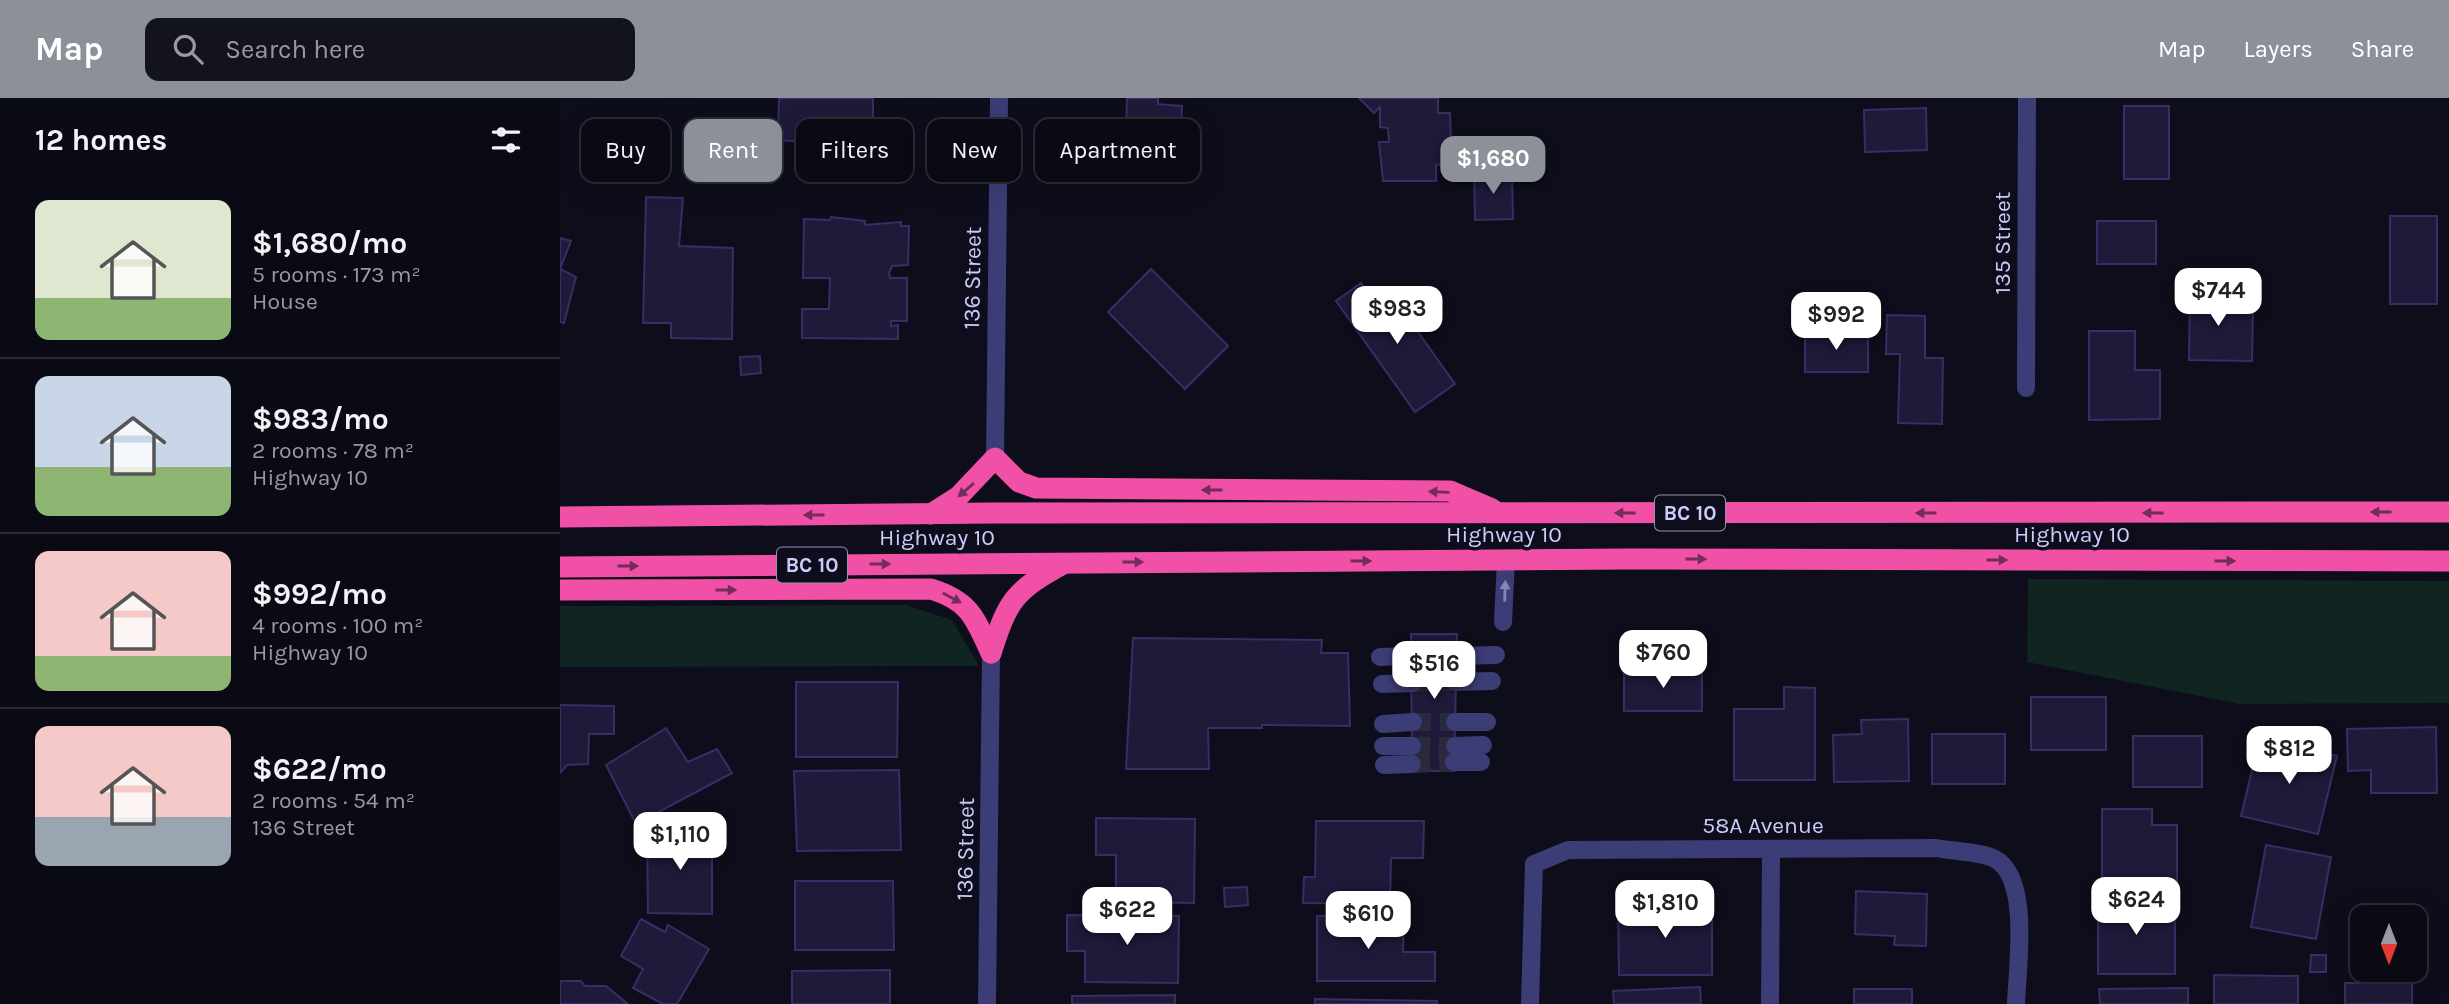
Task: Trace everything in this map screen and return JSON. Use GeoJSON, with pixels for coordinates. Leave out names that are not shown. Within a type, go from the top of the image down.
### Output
{"type":"FeatureCollection","features":[{"type":"Feature","properties":{"kind":"highway"},"geometry":{"type":"LineString","coordinates":[[931,514],[968,488],[995,458],[1019,482],[1036,488],[1450,491],[1503,513]]}},
{"type":"Feature","properties":{"kind":"highway","name":"Highway 10"},"geometry":{"type":"LineString","coordinates":[[560,517],[2449,512]]}},
{"type":"Feature","properties":{"kind":"highway","name":"Highway 10"},"geometry":{"type":"LineString","coordinates":[[560,567],[1506,560],[2449,561]]}},
{"type":"Feature","properties":{"kind":"highway"},"geometry":{"type":"LineString","coordinates":[[991,653],[1002,619],[1018,593],[1065,563]]}},
{"type":"Feature","properties":{"kind":"highway"},"geometry":{"type":"LineString","coordinates":[[560,590],[931,589],[950,595],[965,605],[975,619],[991,653]]}},
{"type":"Feature","properties":{"kind":"street","name":"136 Street"},"geometry":{"type":"LineString","coordinates":[[995,458],[999,98]]}},
{"type":"Feature","properties":{"kind":"street","name":"135 Street"},"geometry":{"type":"LineString","coordinates":[[2026,388],[2027,98]]}},
{"type":"Feature","properties":{"kind":"street"},"geometry":{"type":"LineString","coordinates":[[1503,622],[1506,560]]}},
{"type":"Feature","properties":{"kind":"street","name":"136 Street"},"geometry":{"type":"LineString","coordinates":[[987,1004],[991,653]]}},
{"type":"Feature","properties":{"kind":"street"},"geometry":{"type":"LineString","coordinates":[[1457,656],[1496,654]]}},
{"type":"Feature","properties":{"kind":"street"},"geometry":{"type":"LineString","coordinates":[[1380,657],[1412,656]]}},
{"type":"Feature","properties":{"kind":"street"},"geometry":{"type":"LineString","coordinates":[[1456,682],[1492,681]]}},
{"type":"Feature","properties":{"kind":"street"},"geometry":{"type":"LineString","coordinates":[[1382,684],[1413,683]]}},
{"type":"Feature","properties":{"kind":"street"},"geometry":{"type":"LineString","coordinates":[[1383,723],[1413,722]]}},
{"type":"Feature","properties":{"kind":"street"},"geometry":{"type":"LineString","coordinates":[[1455,722],[1487,722]]}},
{"type":"Feature","properties":{"kind":"street"},"geometry":{"type":"LineString","coordinates":[[1383,746],[1412,746]]}},
{"type":"Feature","properties":{"kind":"street"},"geometry":{"type":"LineString","coordinates":[[1454,754],[1482,754]]}},
{"type":"Feature","properties":{"kind":"street"},"geometry":{"type":"LineString","coordinates":[[1384,765],[1412,764]]}},
{"type":"Feature","properties":{"kind":"street","name":"58A Avenue"},"geometry":{"type":"LineString","coordinates":[[1530,1004],[1534,864],[1568,850],[1936,848],[1995,858],[2011,874],[2019,897],[2016,1004]]}},
{"type":"Feature","properties":{"kind":"street"},"geometry":{"type":"LineString","coordinates":[[1770,1004],[1771,850]]}},
{"type":"Feature","properties":{"kind":"green space"},"geometry":{"type":"Polygon","coordinates":[[[2028,579],[2449,581],[2449,703],[2240,704],[2027,662],[2028,579]]]}},
{"type":"Feature","properties":{"kind":"green space"},"geometry":{"type":"Polygon","coordinates":[[[906,605],[952,620],[979,666],[560,667],[560,606],[906,605]]]}},
{"type":"Feature","properties":{"kind":"building"},"geometry":{"type":"Polygon","coordinates":[[[779,98],[873,98],[873,119],[796,119],[796,141],[782,140],[782,119],[778,119],[779,98]]]}},
{"type":"Feature","properties":{"kind":"building"},"geometry":{"type":"Polygon","coordinates":[[[1127,98],[1158,98],[1158,104],[1182,106],[1181,119],[1126,119],[1127,98]]]}},
{"type":"Feature","properties":{"kind":"building"},"geometry":{"type":"Polygon","coordinates":[[[1359,98],[1438,98],[1438,113],[1450,113],[1451,142],[1444,142],[1444,164],[1436,165],[1436,181],[1383,181],[1379,142],[1389,142],[1388,128],[1380,127],[1380,107],[1374,113],[1359,98]]]}},
{"type":"Feature","properties":{"kind":"building"},"geometry":{"type":"Polygon","coordinates":[[[2124,106],[2169,106],[2169,179],[2124,179],[2124,106]]]}},
{"type":"Feature","properties":{"kind":"building"},"geometry":{"type":"Polygon","coordinates":[[[1926,108],[1927,150],[1865,152],[1864,110],[1926,108]]]}},
{"type":"Feature","properties":{"kind":"building"},"geometry":{"type":"Polygon","coordinates":[[[1474,173],[1512,173],[1513,219],[1475,220],[1474,173]]]}},
{"type":"Feature","properties":{"kind":"building"},"geometry":{"type":"Polygon","coordinates":[[[646,197],[683,198],[679,246],[733,248],[732,339],[671,338],[671,323],[643,323],[646,197]]]}},
{"type":"Feature","properties":{"kind":"building"},"geometry":{"type":"Polygon","coordinates":[[[2390,216],[2437,216],[2437,304],[2390,304],[2390,216]]]}},
{"type":"Feature","properties":{"kind":"building"},"geometry":{"type":"Polygon","coordinates":[[[831,217],[865,221],[865,225],[901,222],[901,226],[909,226],[908,265],[892,266],[889,273],[890,278],[907,278],[907,321],[891,321],[891,326],[898,325],[898,339],[802,338],[802,309],[829,309],[830,278],[803,278],[804,219],[830,220],[831,217]]]}},
{"type":"Feature","properties":{"kind":"building"},"geometry":{"type":"Polygon","coordinates":[[[2097,221],[2156,221],[2156,264],[2097,264],[2097,221]]]}},
{"type":"Feature","properties":{"kind":"building"},"geometry":{"type":"Polygon","coordinates":[[[560,238],[571,241],[560,269],[560,238]]]}},
{"type":"Feature","properties":{"kind":"building"},"geometry":{"type":"Polygon","coordinates":[[[560,269],[576,277],[564,323],[560,322],[560,269]]]}},
{"type":"Feature","properties":{"kind":"building"},"geometry":{"type":"Polygon","coordinates":[[[1151,269],[1228,346],[1185,389],[1108,312],[1151,269]]]}},
{"type":"Feature","properties":{"kind":"building"},"geometry":{"type":"Polygon","coordinates":[[[2190,282],[2214,282],[2213,308],[2253,308],[2252,361],[2189,360],[2190,282]]]}},
{"type":"Feature","properties":{"kind":"building"},"geometry":{"type":"Polygon","coordinates":[[[1361,283],[1376,304],[1391,294],[1455,384],[1415,412],[1336,301],[1361,283]]]}},
{"type":"Feature","properties":{"kind":"building"},"geometry":{"type":"Polygon","coordinates":[[[1887,315],[1925,316],[1925,358],[1943,358],[1942,424],[1898,423],[1900,354],[1886,354],[1887,315]]]}},
{"type":"Feature","properties":{"kind":"building"},"geometry":{"type":"Polygon","coordinates":[[[1805,331],[1868,331],[1868,372],[1805,372],[1805,331]]]}},
{"type":"Feature","properties":{"kind":"building"},"geometry":{"type":"Polygon","coordinates":[[[2089,331],[2135,331],[2135,370],[2160,370],[2160,419],[2089,420],[2089,331]]]}},
{"type":"Feature","properties":{"kind":"building"},"geometry":{"type":"Polygon","coordinates":[[[760,356],[761,373],[741,375],[740,357],[760,356]]]}},
{"type":"Feature","properties":{"kind":"building"},"geometry":{"type":"Polygon","coordinates":[[[1411,634],[1457,634],[1454,771],[1412,771],[1411,634]]]}},
{"type":"Feature","properties":{"kind":"building"},"geometry":{"type":"Polygon","coordinates":[[[1133,638],[1322,640],[1321,653],[1348,653],[1350,726],[1262,725],[1262,728],[1208,728],[1209,769],[1126,769],[1133,638]]]}},
{"type":"Feature","properties":{"kind":"building"},"geometry":{"type":"Polygon","coordinates":[[[1624,670],[1702,670],[1702,711],[1624,711],[1624,670]]]}},
{"type":"Feature","properties":{"kind":"building"},"geometry":{"type":"Polygon","coordinates":[[[796,682],[898,682],[897,757],[796,757],[796,682]]]}},
{"type":"Feature","properties":{"kind":"building"},"geometry":{"type":"Polygon","coordinates":[[[1784,687],[1815,688],[1815,780],[1734,780],[1734,709],[1784,709],[1784,687]]]}},
{"type":"Feature","properties":{"kind":"building"},"geometry":{"type":"Polygon","coordinates":[[[2031,697],[2106,697],[2106,750],[2031,750],[2031,697]]]}},
{"type":"Feature","properties":{"kind":"building"},"geometry":{"type":"Polygon","coordinates":[[[560,705],[614,706],[614,734],[589,734],[588,764],[567,765],[560,773],[560,705]]]}},
{"type":"Feature","properties":{"kind":"building"},"geometry":{"type":"Polygon","coordinates":[[[1908,719],[1909,781],[1834,782],[1833,735],[1862,734],[1861,720],[1908,719]]]}},
{"type":"Feature","properties":{"kind":"building"},"geometry":{"type":"Polygon","coordinates":[[[2436,727],[2437,793],[2371,793],[2371,770],[2348,771],[2347,729],[2436,727]]]}},
{"type":"Feature","properties":{"kind":"building"},"geometry":{"type":"Polygon","coordinates":[[[666,728],[688,762],[717,749],[732,773],[636,824],[606,765],[666,728]]]}},
{"type":"Feature","properties":{"kind":"building"},"geometry":{"type":"Polygon","coordinates":[[[1932,734],[2005,734],[2005,784],[1932,784],[1932,734]]]}},
{"type":"Feature","properties":{"kind":"building"},"geometry":{"type":"Polygon","coordinates":[[[2133,736],[2202,736],[2202,787],[2133,787],[2133,736]]]}},
{"type":"Feature","properties":{"kind":"building"},"geometry":{"type":"Polygon","coordinates":[[[2260,737],[2337,756],[2318,834],[2241,816],[2260,737]]]}},
{"type":"Feature","properties":{"kind":"building"},"geometry":{"type":"Polygon","coordinates":[[[899,770],[901,850],[797,851],[794,771],[899,770]]]}},
{"type":"Feature","properties":{"kind":"building"},"geometry":{"type":"Polygon","coordinates":[[[2102,809],[2152,809],[2152,825],[2177,825],[2177,882],[2102,882],[2102,809]]]}},
{"type":"Feature","properties":{"kind":"building"},"geometry":{"type":"Polygon","coordinates":[[[1096,818],[1195,819],[1194,903],[1116,902],[1116,855],[1096,855],[1096,818]]]}},
{"type":"Feature","properties":{"kind":"building"},"geometry":{"type":"Polygon","coordinates":[[[1316,821],[1424,821],[1423,858],[1391,858],[1390,904],[1303,903],[1304,877],[1315,877],[1316,821]]]}},
{"type":"Feature","properties":{"kind":"building"},"geometry":{"type":"Polygon","coordinates":[[[647,831],[712,832],[712,914],[648,913],[647,831]]]}},
{"type":"Feature","properties":{"kind":"building"},"geometry":{"type":"Polygon","coordinates":[[[2266,845],[2331,857],[2316,939],[2251,927],[2266,845]]]}},
{"type":"Feature","properties":{"kind":"building"},"geometry":{"type":"Polygon","coordinates":[[[795,881],[893,881],[894,950],[795,950],[795,881]]]}},
{"type":"Feature","properties":{"kind":"building"},"geometry":{"type":"Polygon","coordinates":[[[1247,887],[1248,905],[1225,907],[1224,888],[1247,887]]]}},
{"type":"Feature","properties":{"kind":"building"},"geometry":{"type":"Polygon","coordinates":[[[1856,891],[1927,894],[1926,946],[1894,945],[1895,936],[1855,934],[1856,891]]]}},
{"type":"Feature","properties":{"kind":"building"},"geometry":{"type":"Polygon","coordinates":[[[2098,900],[2175,900],[2175,974],[2098,974],[2098,900]]]}},
{"type":"Feature","properties":{"kind":"building"},"geometry":{"type":"Polygon","coordinates":[[[1618,905],[1712,905],[1712,975],[1619,975],[1618,905]]]}},
{"type":"Feature","properties":{"kind":"building"},"geometry":{"type":"Polygon","coordinates":[[[1067,915],[1179,916],[1178,983],[1085,982],[1085,951],[1067,951],[1067,915]]]}},
{"type":"Feature","properties":{"kind":"building"},"geometry":{"type":"Polygon","coordinates":[[[1317,916],[1404,916],[1403,952],[1435,952],[1435,981],[1317,981],[1317,916]]]}},
{"type":"Feature","properties":{"kind":"building"},"geometry":{"type":"Polygon","coordinates":[[[641,919],[665,932],[668,925],[709,949],[677,1004],[663,1004],[633,988],[643,969],[621,956],[641,919]]]}},
{"type":"Feature","properties":{"kind":"building"},"geometry":{"type":"Polygon","coordinates":[[[2311,955],[2326,955],[2326,972],[2310,972],[2311,955]]]}},
{"type":"Feature","properties":{"kind":"building"},"geometry":{"type":"Polygon","coordinates":[[[890,970],[890,1004],[792,1004],[792,971],[890,970]]]}},
{"type":"Feature","properties":{"kind":"building"},"geometry":{"type":"Polygon","coordinates":[[[2214,975],[2298,976],[2298,1004],[2214,1004],[2214,975]]]}},
{"type":"Feature","properties":{"kind":"building"},"geometry":{"type":"Polygon","coordinates":[[[560,981],[581,981],[585,986],[606,986],[628,1004],[560,1004],[560,981]]]}},
{"type":"Feature","properties":{"kind":"building"},"geometry":{"type":"Polygon","coordinates":[[[2345,983],[2412,983],[2412,1004],[2345,1004],[2345,983]]]}},
{"type":"Feature","properties":{"kind":"building"},"geometry":{"type":"Polygon","coordinates":[[[1700,987],[1701,1004],[1614,1004],[1613,991],[1700,987]]]}},
{"type":"Feature","properties":{"kind":"building"},"geometry":{"type":"Polygon","coordinates":[[[2188,988],[2188,1004],[2100,1004],[2099,989],[2188,988]]]}},
{"type":"Feature","properties":{"kind":"building"},"geometry":{"type":"Polygon","coordinates":[[[1854,989],[1912,989],[1912,1004],[1854,1004],[1854,989]]]}},
{"type":"Feature","properties":{"kind":"building"},"geometry":{"type":"Polygon","coordinates":[[[1175,995],[1175,1004],[1072,1004],[1072,996],[1175,995]]]}},
{"type":"Feature","properties":{"kind":"building"},"geometry":{"type":"Polygon","coordinates":[[[1315,999],[1437,1001],[1437,1004],[1315,1004],[1315,999]]]}},
{"type":"Feature","properties":{"kind":"tunnel"},"geometry":{"type":"LineString","coordinates":[[1412,656],[1457,656]]}},
{"type":"Feature","properties":{"kind":"tunnel"},"geometry":{"type":"LineString","coordinates":[[1413,683],[1456,682]]}},
{"type":"Feature","properties":{"kind":"tunnel"},"geometry":{"type":"LineString","coordinates":[[1413,722],[1455,722]]}},
{"type":"Feature","properties":{"kind":"tunnel"},"geometry":{"type":"LineString","coordinates":[[1412,746],[1455,746]]}},
{"type":"Feature","properties":{"kind":"tunnel"},"geometry":{"type":"LineString","coordinates":[[1412,764],[1454,762]]}}]}
